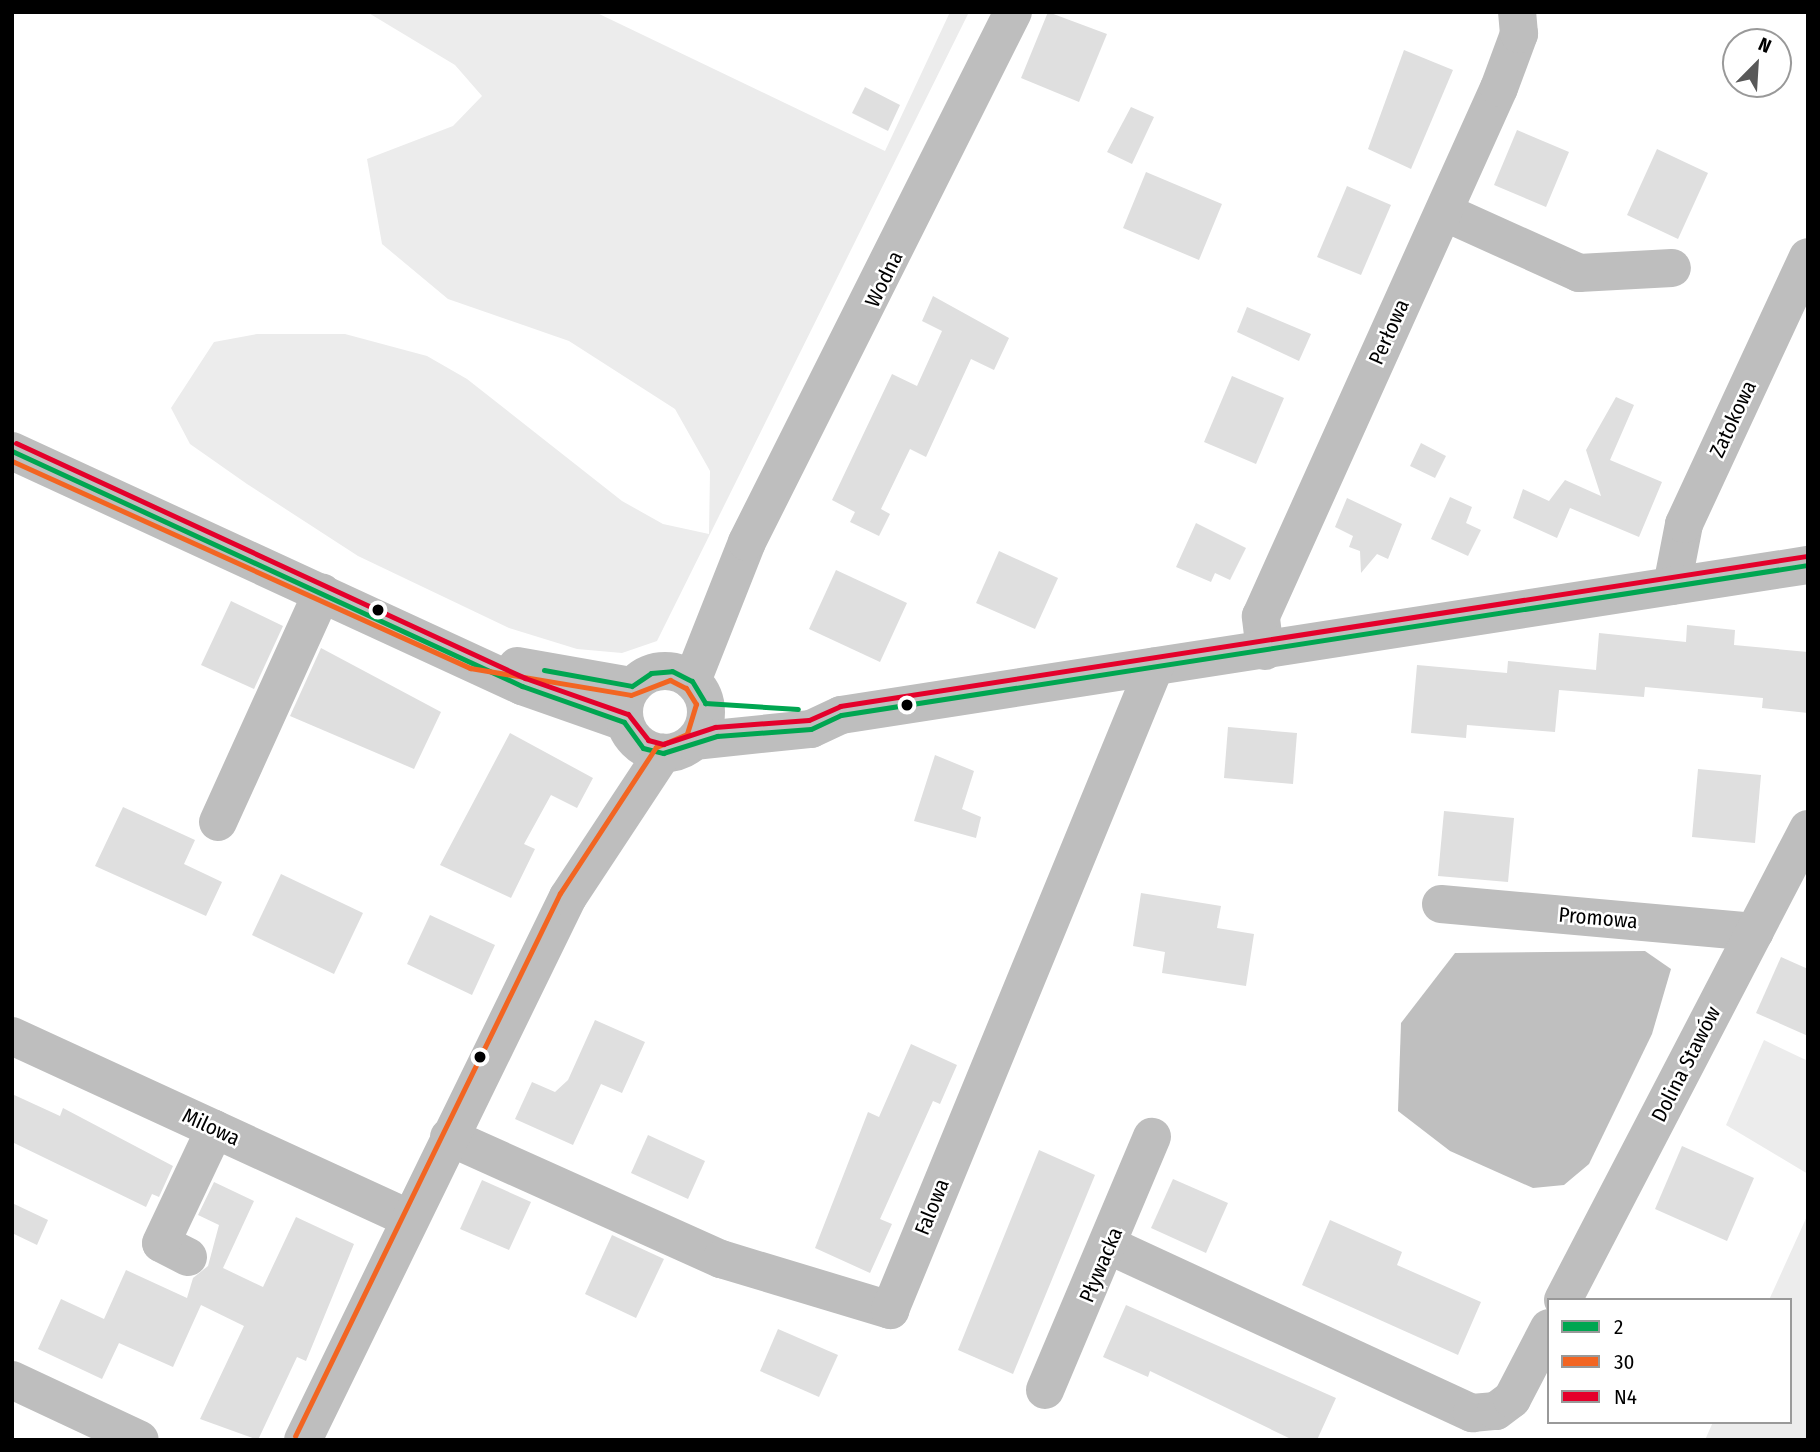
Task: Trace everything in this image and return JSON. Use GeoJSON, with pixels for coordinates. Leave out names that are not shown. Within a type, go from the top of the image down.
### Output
{"type":"FeatureCollection","features":[{"type":"Feature","properties":{"kind":"street","name":"Wodna"},"geometry":{"type":"LineString","coordinates":[[673,685],[710,579],[747,542],[1013,12]]}},
{"type":"Feature","properties":{"kind":"street","name":"Perłowa"},"geometry":{"type":"LineString","coordinates":[[1265,651],[1261,616],[1444,212],[1515,45],[1517,12]]}},
{"type":"Feature","properties":{"kind":"street"},"geometry":{"type":"LineString","coordinates":[[1444,212],[1579,272],[1672,268]]}},
{"type":"Feature","properties":{"kind":"street","name":"Zatokowa"},"geometry":{"type":"LineString","coordinates":[[1672,586],[1684,524],[1808,257]]}},
{"type":"Feature","properties":{"kind":"street"},"geometry":{"type":"LineString","coordinates":[[12,452],[474,660],[522,686],[654,739],[811,729],[841,715],[1808,565]]}},
{"type":"Feature","properties":{"kind":"street"},"geometry":{"type":"LineString","coordinates":[[218,822],[322,593]]}},
{"type":"Feature","properties":{"kind":"street"},"geometry":{"type":"LineString","coordinates":[[474,660],[673,685],[841,715]]}},
{"type":"Feature","properties":{"kind":"street","name":"Falowa"},"geometry":{"type":"LineString","coordinates":[[449,1137],[721,1259],[890,1310],[1156,666]]}},
{"type":"Feature","properties":{"kind":"street"},"geometry":{"type":"LineString","coordinates":[[303,1440],[449,1137],[591,855],[654,739],[673,685]]}},
{"type":"Feature","properties":{"kind":"street"},"geometry":{"type":"LineString","coordinates":[[654,739],[673,685]]}},
{"type":"Feature","properties":{"kind":"street","name":"Dolina Stawów"},"geometry":{"type":"LineString","coordinates":[[1564,1298],[1808,829]]}},
{"type":"Feature","properties":{"kind":"street","name":"Promowa"},"geometry":{"type":"LineString","coordinates":[[1441,904],[1755,932]]}},
{"type":"Feature","properties":{"kind":"street","name":"Milowa"},"geometry":{"type":"LineString","coordinates":[[12,1036],[409,1219]]}},
{"type":"Feature","properties":{"kind":"street"},"geometry":{"type":"LineString","coordinates":[[188,1258],[161,1243],[215,1129]]}},
{"type":"Feature","properties":{"kind":"street","name":"Pływacka"},"geometry":{"type":"LineString","coordinates":[[1045,1390],[1110,1246],[1152,1137]]}},
{"type":"Feature","properties":{"kind":"street"},"geometry":{"type":"LineString","coordinates":[[1110,1246],[1472,1413],[1496,1411],[1512,1399],[1547,1332]]}},
{"type":"Feature","properties":{"kind":"street"},"geometry":{"type":"LineString","coordinates":[[12,1380],[140,1440]]}},
{"type":"Feature","properties":{"kind":"shaded area"},"geometry":{"type":"Polygon","coordinates":[[[367,12],[595,12],[885,151],[950,12],[969,12],[657,641],[622,653],[577,649],[509,628],[358,556],[190,444],[171,408],[214,342],[257,334],[345,334],[427,356],[467,379],[622,501],[663,524],[709,534],[710,471],[675,409],[569,341],[448,299],[382,244],[367,159],[453,126],[482,96],[455,65],[367,12]]]}},
{"type":"Feature","properties":{"kind":"shaded area"},"geometry":{"type":"Polygon","coordinates":[[[1645,951],[1671,969],[1652,1034],[1589,1164],[1564,1185],[1533,1188],[1450,1151],[1398,1111],[1401,1023],[1455,953],[1645,951]]]}},
{"type":"Feature","properties":{"kind":"shaded area"},"geometry":{"type":"Polygon","coordinates":[[[1764,1040],[1808,1061],[1808,1174],[1726,1125],[1764,1040]]]}},
{"type":"Feature","properties":{"kind":"shaded area"},"geometry":{"type":"Polygon","coordinates":[[[1808,1214],[1808,1440],[1705,1440],[1712,1424],[1792,1424],[1792,1298],[1770,1298],[1808,1214]]]}},
{"type":"Feature","properties":{"kind":"building"},"geometry":{"type":"Polygon","coordinates":[[[1048,12],[1107,34],[1079,102],[1021,78],[1048,12]]]}},
{"type":"Feature","properties":{"kind":"building"},"geometry":{"type":"Polygon","coordinates":[[[1404,50],[1453,70],[1411,169],[1368,149],[1404,50]]]}},
{"type":"Feature","properties":{"kind":"building"},"geometry":{"type":"Polygon","coordinates":[[[865,87],[900,105],[888,131],[852,113],[865,87]]]}},
{"type":"Feature","properties":{"kind":"building"},"geometry":{"type":"Polygon","coordinates":[[[1131,107],[1154,117],[1132,164],[1107,152],[1131,107]]]}},
{"type":"Feature","properties":{"kind":"building"},"geometry":{"type":"Polygon","coordinates":[[[1517,130],[1569,152],[1546,207],[1494,185],[1517,130]]]}},
{"type":"Feature","properties":{"kind":"building"},"geometry":{"type":"Polygon","coordinates":[[[1657,149],[1708,173],[1678,239],[1627,215],[1657,149]]]}},
{"type":"Feature","properties":{"kind":"building"},"geometry":{"type":"Polygon","coordinates":[[[1146,172],[1222,204],[1199,260],[1123,228],[1146,172]]]}},
{"type":"Feature","properties":{"kind":"building"},"geometry":{"type":"Polygon","coordinates":[[[1347,186],[1391,205],[1361,275],[1317,257],[1347,186]]]}},
{"type":"Feature","properties":{"kind":"building"},"geometry":{"type":"Polygon","coordinates":[[[933,296],[1009,338],[994,370],[971,359],[926,457],[910,449],[881,509],[890,514],[879,536],[850,522],[855,512],[832,500],[892,374],[917,386],[942,331],[922,321],[933,296]]]}},
{"type":"Feature","properties":{"kind":"building"},"geometry":{"type":"Polygon","coordinates":[[[1247,307],[1311,334],[1299,361],[1237,332],[1247,307]]]}},
{"type":"Feature","properties":{"kind":"building"},"geometry":{"type":"Polygon","coordinates":[[[1232,376],[1284,398],[1256,464],[1204,442],[1232,376]]]}},
{"type":"Feature","properties":{"kind":"building"},"geometry":{"type":"Polygon","coordinates":[[[1616,397],[1634,405],[1610,460],[1662,482],[1639,537],[1570,508],[1557,538],[1513,518],[1523,489],[1549,501],[1565,480],[1601,496],[1586,450],[1616,397]]]}},
{"type":"Feature","properties":{"kind":"building"},"geometry":{"type":"Polygon","coordinates":[[[1421,443],[1446,456],[1435,478],[1410,466],[1421,443]]]}},
{"type":"Feature","properties":{"kind":"building"},"geometry":{"type":"Polygon","coordinates":[[[1450,497],[1472,507],[1466,523],[1481,530],[1468,556],[1431,539],[1450,497]]]}},
{"type":"Feature","properties":{"kind":"building"},"geometry":{"type":"Polygon","coordinates":[[[1347,498],[1402,524],[1388,559],[1377,554],[1361,573],[1360,551],[1349,547],[1353,536],[1335,527],[1347,498]]]}},
{"type":"Feature","properties":{"kind":"building"},"geometry":{"type":"Polygon","coordinates":[[[1196,523],[1246,548],[1230,580],[1215,573],[1211,582],[1176,567],[1196,523]]]}},
{"type":"Feature","properties":{"kind":"building"},"geometry":{"type":"Polygon","coordinates":[[[999,551],[1058,578],[1035,629],[976,603],[999,551]]]}},
{"type":"Feature","properties":{"kind":"building"},"geometry":{"type":"Polygon","coordinates":[[[836,570],[907,603],[880,662],[809,629],[836,570]]]}},
{"type":"Feature","properties":{"kind":"building"},"geometry":{"type":"Polygon","coordinates":[[[231,601],[283,626],[254,689],[201,665],[231,601]]]}},
{"type":"Feature","properties":{"kind":"building"},"geometry":{"type":"Polygon","coordinates":[[[1687,625],[1735,630],[1734,645],[1808,652],[1808,713],[1762,708],[1763,698],[1645,687],[1644,697],[1559,690],[1555,732],[1467,725],[1466,738],[1411,733],[1417,665],[1507,673],[1508,661],[1596,670],[1599,633],[1686,642],[1687,625]]]}},
{"type":"Feature","properties":{"kind":"building"},"geometry":{"type":"Polygon","coordinates":[[[321,648],[441,712],[414,769],[290,716],[321,648]]]}},
{"type":"Feature","properties":{"kind":"building"},"geometry":{"type":"Polygon","coordinates":[[[1228,727],[1297,733],[1293,784],[1224,778],[1228,727]]]}},
{"type":"Feature","properties":{"kind":"building"},"geometry":{"type":"Polygon","coordinates":[[[510,733],[593,778],[577,808],[551,795],[524,844],[535,849],[511,898],[440,865],[510,733]]]}},
{"type":"Feature","properties":{"kind":"building"},"geometry":{"type":"Polygon","coordinates":[[[935,755],[974,771],[962,809],[981,817],[976,838],[914,821],[935,755]]]}},
{"type":"Feature","properties":{"kind":"building"},"geometry":{"type":"Polygon","coordinates":[[[1698,769],[1761,775],[1755,843],[1692,837],[1698,769]]]}},
{"type":"Feature","properties":{"kind":"building"},"geometry":{"type":"Polygon","coordinates":[[[123,807],[195,840],[184,864],[222,882],[206,916],[95,866],[123,807]]]}},
{"type":"Feature","properties":{"kind":"building"},"geometry":{"type":"Polygon","coordinates":[[[1444,811],[1514,818],[1508,882],[1438,876],[1444,811]]]}},
{"type":"Feature","properties":{"kind":"building"},"geometry":{"type":"Polygon","coordinates":[[[281,874],[363,913],[334,974],[252,935],[281,874]]]}},
{"type":"Feature","properties":{"kind":"building"},"geometry":{"type":"Polygon","coordinates":[[[1141,893],[1221,906],[1217,928],[1254,934],[1246,986],[1162,973],[1165,952],[1133,946],[1141,893]]]}},
{"type":"Feature","properties":{"kind":"building"},"geometry":{"type":"Polygon","coordinates":[[[430,915],[495,945],[472,995],[407,964],[430,915]]]}},
{"type":"Feature","properties":{"kind":"building"},"geometry":{"type":"Polygon","coordinates":[[[1781,957],[1808,969],[1808,1036],[1756,1013],[1781,957]]]}},
{"type":"Feature","properties":{"kind":"building"},"geometry":{"type":"Polygon","coordinates":[[[595,1020],[645,1042],[622,1093],[601,1084],[573,1145],[515,1119],[532,1082],[555,1092],[568,1080],[595,1020]]]}},
{"type":"Feature","properties":{"kind":"building"},"geometry":{"type":"Polygon","coordinates":[[[911,1044],[957,1065],[940,1104],[933,1101],[880,1219],[892,1224],[870,1273],[815,1248],[868,1112],[879,1117],[911,1044]]]}},
{"type":"Feature","properties":{"kind":"building"},"geometry":{"type":"Polygon","coordinates":[[[12,1094],[60,1116],[63,1108],[173,1166],[159,1197],[152,1194],[146,1207],[12,1142],[12,1094]]]}},
{"type":"Feature","properties":{"kind":"building"},"geometry":{"type":"Polygon","coordinates":[[[648,1135],[705,1161],[688,1199],[631,1173],[648,1135]]]}},
{"type":"Feature","properties":{"kind":"building"},"geometry":{"type":"Polygon","coordinates":[[[1682,1146],[1754,1178],[1727,1241],[1655,1209],[1682,1146]]]}},
{"type":"Feature","properties":{"kind":"building"},"geometry":{"type":"Polygon","coordinates":[[[1039,1150],[1095,1175],[1013,1374],[958,1350],[1039,1150]]]}},
{"type":"Feature","properties":{"kind":"building"},"geometry":{"type":"Polygon","coordinates":[[[1173,1179],[1228,1203],[1206,1253],[1151,1228],[1173,1179]]]}},
{"type":"Feature","properties":{"kind":"building"},"geometry":{"type":"Polygon","coordinates":[[[482,1180],[531,1202],[509,1250],[460,1229],[482,1180]]]}},
{"type":"Feature","properties":{"kind":"building"},"geometry":{"type":"Polygon","coordinates":[[[214,1182],[254,1201],[223,1268],[263,1287],[296,1217],[354,1244],[306,1361],[297,1357],[258,1440],[200,1419],[244,1326],[201,1305],[173,1367],[119,1343],[102,1379],[38,1349],[61,1299],[104,1319],[126,1270],[187,1298],[193,1278],[208,1266],[219,1225],[198,1215],[214,1182]]]}},
{"type":"Feature","properties":{"kind":"building"},"geometry":{"type":"Polygon","coordinates":[[[12,1203],[48,1220],[37,1245],[12,1233],[12,1203]]]}},
{"type":"Feature","properties":{"kind":"building"},"geometry":{"type":"Polygon","coordinates":[[[1330,1220],[1402,1252],[1397,1265],[1481,1302],[1458,1355],[1302,1285],[1330,1220]]]}},
{"type":"Feature","properties":{"kind":"building"},"geometry":{"type":"Polygon","coordinates":[[[612,1235],[664,1259],[636,1318],[585,1294],[612,1235]]]}},
{"type":"Feature","properties":{"kind":"building"},"geometry":{"type":"Polygon","coordinates":[[[1126,1305],[1336,1398],[1317,1440],[1293,1440],[1150,1371],[1148,1377],[1103,1357],[1126,1305]]]}},
{"type":"Feature","properties":{"kind":"building"},"geometry":{"type":"Polygon","coordinates":[[[778,1329],[838,1355],[819,1397],[760,1371],[778,1329]]]}},
{"type":"Feature","properties":{"kind":"transit line","name":"N4"},"geometry":{"type":"LineString","coordinates":[[16,443],[525,678],[628,714],[648,740],[663,744],[715,727],[809,720],[840,706],[1807,556]]}},
{"type":"Feature","properties":{"kind":"transit line","name":"2"},"geometry":{"type":"LineString","coordinates":[[12,451],[522,686],[624,722],[643,748],[663,753],[717,736],[811,729],[841,715],[1808,565]]}},
{"type":"Feature","properties":{"kind":"transit line","name":"30"},"geometry":{"type":"LineString","coordinates":[[12,461],[470,668],[631,695],[670,680],[686,688],[696,704],[687,734],[656,747],[560,893],[295,1436]]}},
{"type":"Feature","properties":{"kind":"transit line","name":"2"},"geometry":{"type":"LineString","coordinates":[[544,670],[632,686],[651,673],[672,671],[692,681],[705,703],[798,709]]}}]}
